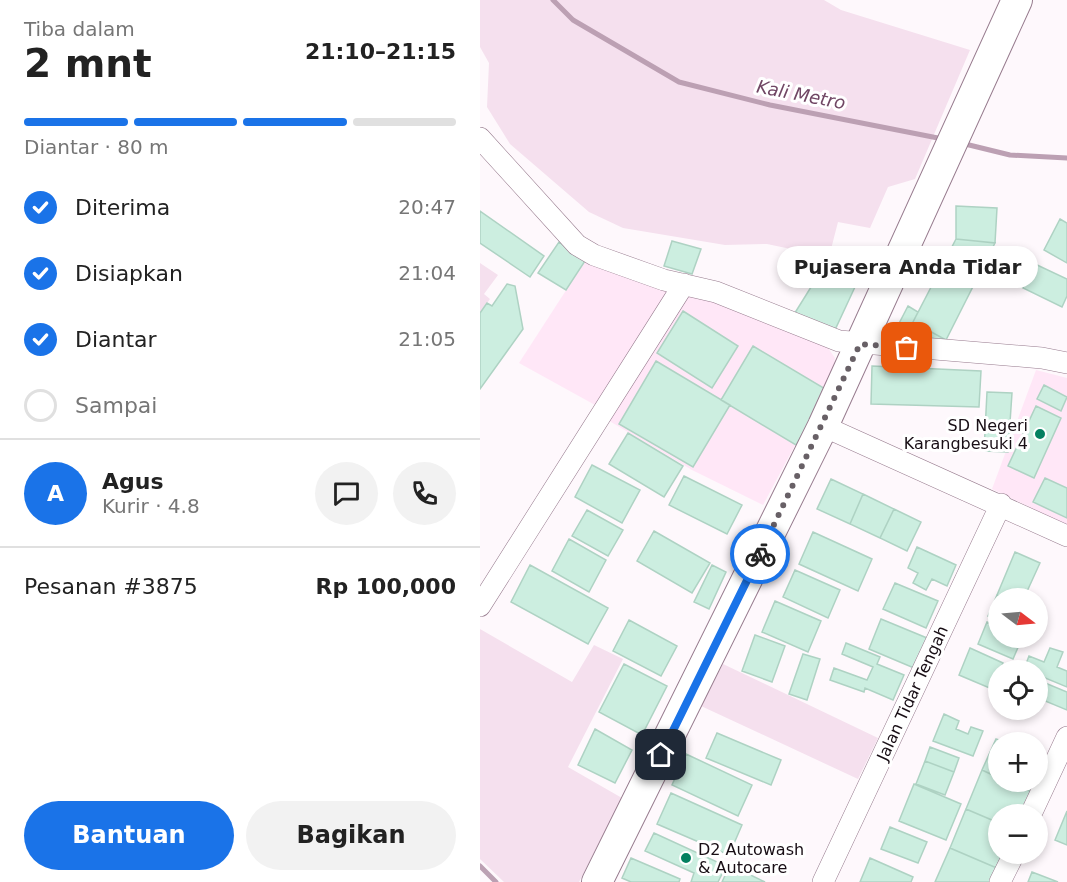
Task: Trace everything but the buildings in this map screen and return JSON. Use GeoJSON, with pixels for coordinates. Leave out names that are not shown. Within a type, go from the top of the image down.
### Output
{"type":"FeatureCollection","features":[{"type":"Feature","properties":{"kind":"main road"},"geometry":{"type":"LineString","coordinates":[[600,881],[823,426],[1015,5]]}},
{"type":"Feature","properties":{"kind":"street"},"geometry":{"type":"LineString","coordinates":[[480,138],[584,251],[664,279],[716,292],[839,341],[1066,361]]}},
{"type":"Feature","properties":{"kind":"street"},"geometry":{"type":"LineString","coordinates":[[480,606],[684,284]]}},
{"type":"Feature","properties":{"kind":"street"},"geometry":{"type":"LineString","coordinates":[[823,426],[1001,504],[1067,536]]}},
{"type":"Feature","properties":{"kind":"street","name":"Jalan Tidar Tengah"},"geometry":{"type":"LineString","coordinates":[[823,882],[1001,504]]}},
{"type":"Feature","properties":{"kind":"street"},"geometry":{"type":"LineString","coordinates":[[1036,804],[1067,737]]}},
{"type":"Feature","properties":{"kind":"street"},"geometry":{"type":"LineString","coordinates":[[1000,882],[1009,864]]}},
{"type":"Feature","properties":{"kind":"shaded area"},"geometry":{"type":"Polygon","coordinates":[[[480,0],[824,0],[841,10],[970,50],[915,179],[888,187],[870,228],[838,222],[829,257],[767,244],[725,245],[623,228],[589,212],[510,144],[487,107],[489,63],[480,47],[480,0]]]}},
{"type":"Feature","properties":{"kind":"shaded area"},"geometry":{"type":"Polygon","coordinates":[[[585,261],[666,285],[667,292],[595,405],[519,363],[585,261]]]}},
{"type":"Feature","properties":{"kind":"shaded area"},"geometry":{"type":"Polygon","coordinates":[[[480,263],[498,275],[484,294],[490,299],[480,313],[480,263]]]}},
{"type":"Feature","properties":{"kind":"shaded area"},"geometry":{"type":"Polygon","coordinates":[[[697,295],[826,345],[835,358],[832,376],[763,505],[692,470],[606,419],[685,297],[697,295]]]}},
{"type":"Feature","properties":{"kind":"shaded area","name":"SD Negeri Karangbesuki 4"},"geometry":{"type":"Polygon","coordinates":[[[1036,370],[1067,378],[1067,525],[992,489],[1036,370]]]}},
{"type":"Feature","properties":{"kind":"shaded area"},"geometry":{"type":"Polygon","coordinates":[[[480,629],[572,682],[594,645],[623,659],[568,767],[622,798],[579,882],[504,882],[480,859],[480,629]]]}},
{"type":"Feature","properties":{"kind":"shaded area"},"geometry":{"type":"Polygon","coordinates":[[[723,664],[878,738],[858,779],[701,706],[723,664]]]}},
{"type":"Feature","properties":{"kind":"waterway","name":"Kali Metro"},"geometry":{"type":"LineString","coordinates":[[553,0],[573,20],[679,82],[770,105],[943,139]]}},
{"type":"Feature","properties":{"kind":"waterway","name":"Kali Metro"},"geometry":{"type":"LineString","coordinates":[[961,143],[1010,155],[1067,158]]}},
{"type":"Feature","properties":{"kind":"waterway"},"geometry":{"type":"LineString","coordinates":[[480,866],[496,882]]}},
{"type":"Feature","properties":{"kind":"way so far"},"geometry":{"type":"LineString","coordinates":[[760,554],[823,426],[860,344],[907,348]]}},
{"type":"Feature","properties":{"kind":"place","name":"Pujasera Anda Tidar"},"geometry":{"type":"Point","coordinates":[907,348]}},
{"type":"Feature","properties":{"kind":"place","name":"SD Negeri Karangbesuki 4"},"geometry":{"type":"Point","coordinates":[1040,434]}},
{"type":"Feature","properties":{"kind":"place","name":"D2 Autowash & Autocare"},"geometry":{"type":"Point","coordinates":[686,858]}},
{"type":"Feature","properties":{"kind":"route"},"geometry":{"type":"LineString","coordinates":[[661,755],[760,554]]}}]}
